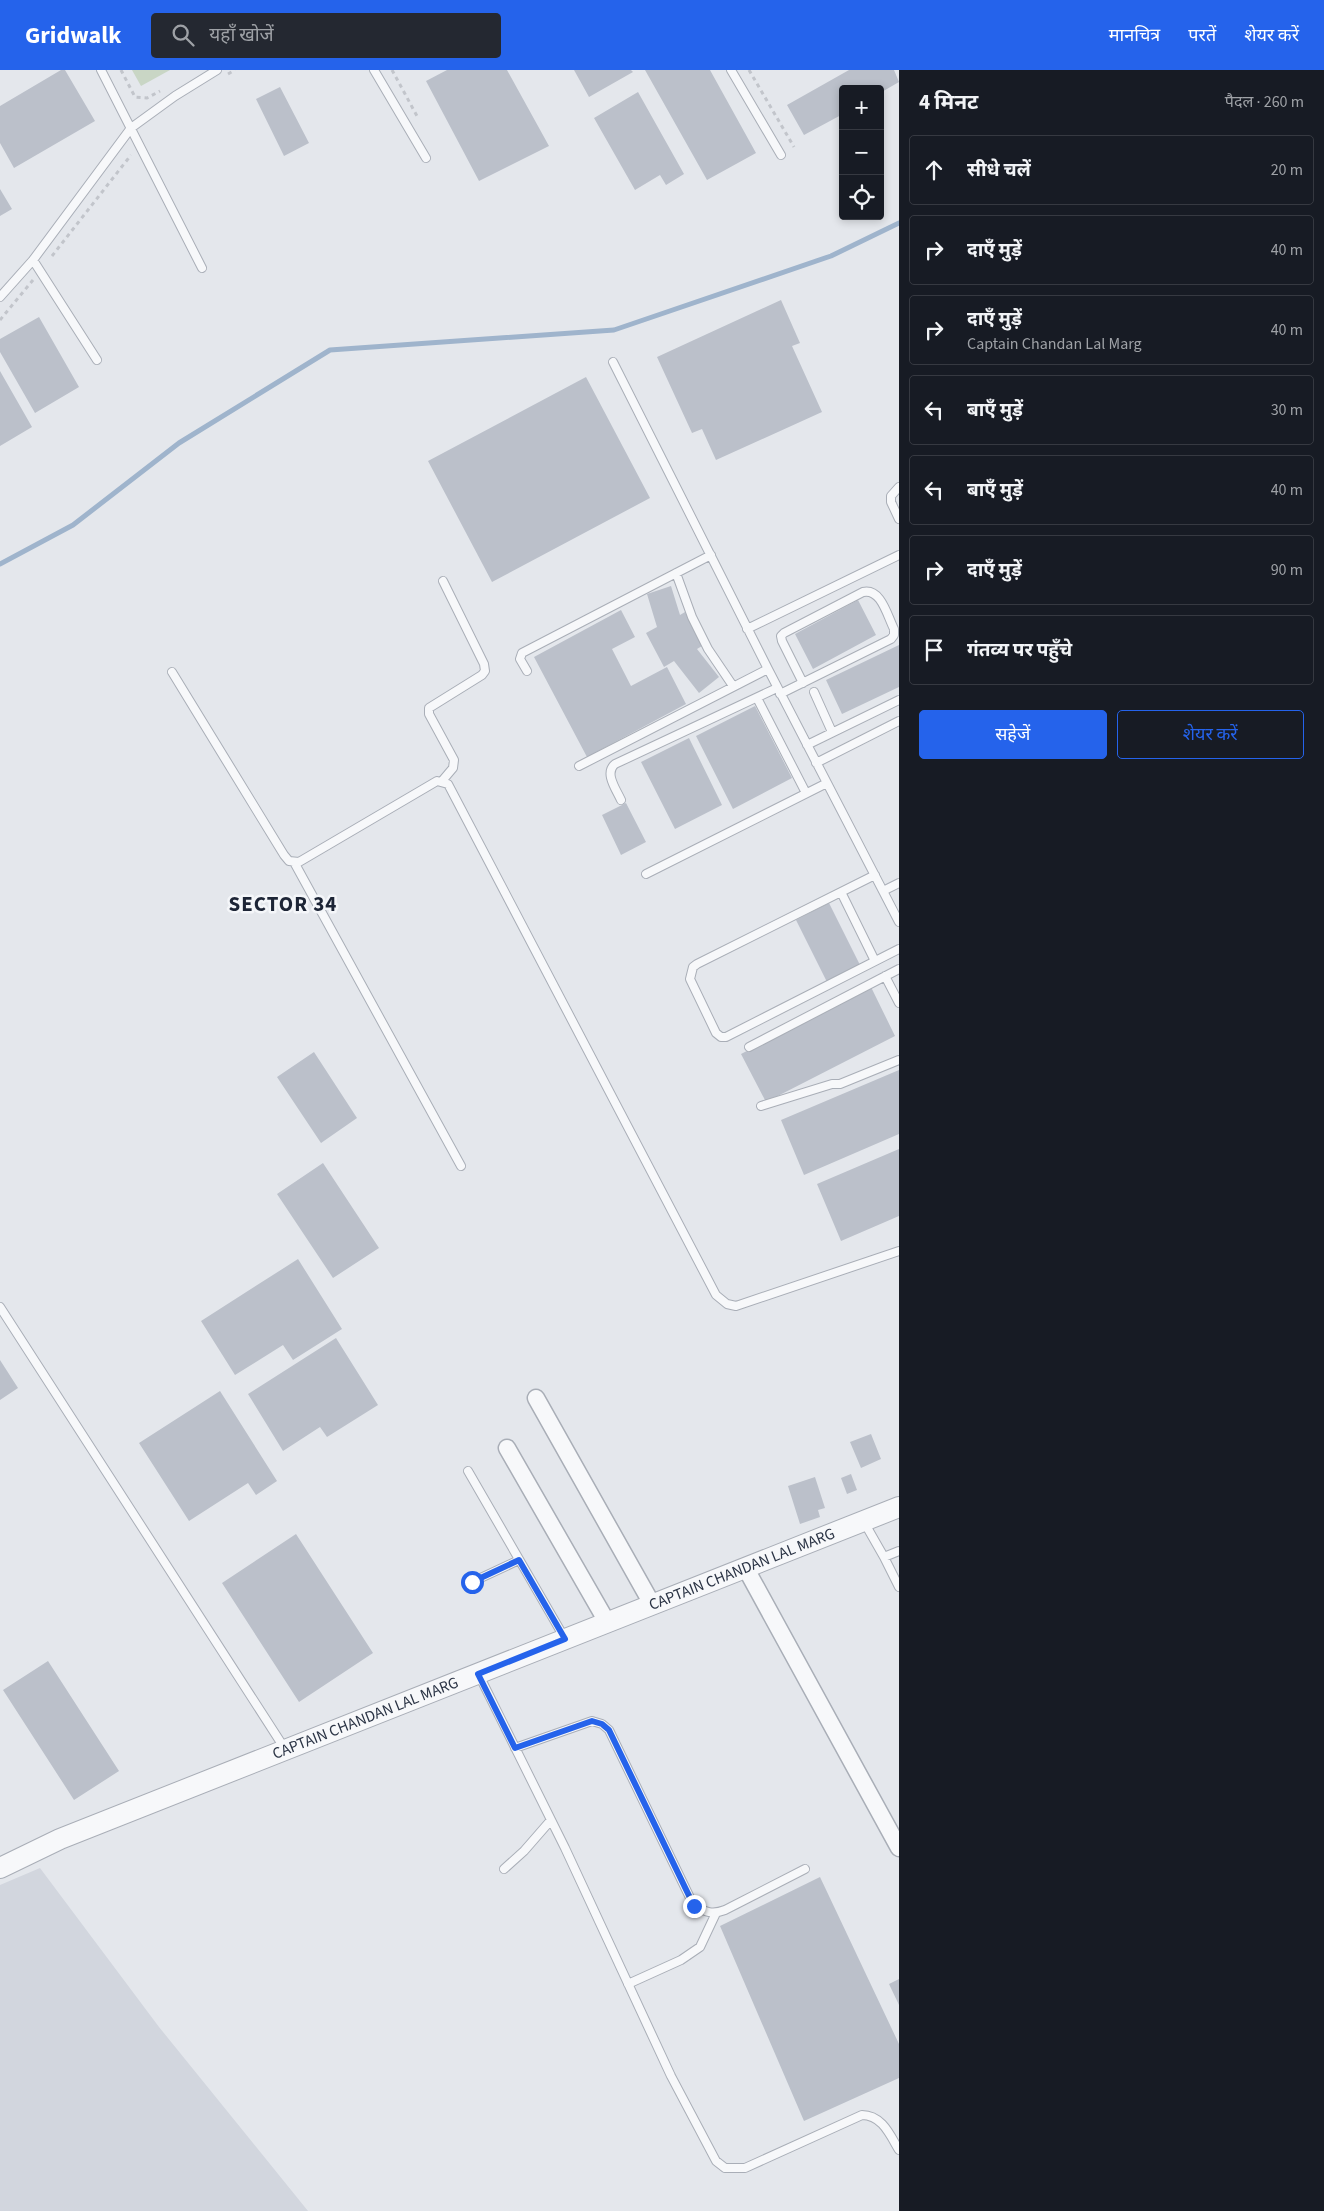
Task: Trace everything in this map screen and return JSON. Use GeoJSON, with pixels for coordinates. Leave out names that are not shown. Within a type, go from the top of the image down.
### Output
{"type":"FeatureCollection","features":[{"type":"Feature","properties":{"kind":"street"},"geometry":{"type":"LineString","coordinates":[[536,1398],[652,1604]]}},
{"type":"Feature","properties":{"kind":"street"},"geometry":{"type":"LineString","coordinates":[[507,1448],[607,1622]]}},
{"type":"Feature","properties":{"kind":"street","name":"CAPTAIN CHANDAN LAL MARG"},"geometry":{"type":"LineString","coordinates":[[0,1868],[60,1839],[745,1566],[899,1507]]}},
{"type":"Feature","properties":{"kind":"street"},"geometry":{"type":"LineString","coordinates":[[745,1566],[899,1848]]}},
{"type":"Feature","properties":{"kind":"lane"},"geometry":{"type":"LineString","coordinates":[[101,70],[202,268]]}},
{"type":"Feature","properties":{"kind":"lane"},"geometry":{"type":"LineString","coordinates":[[0,297],[33,260],[131,128],[175,96],[217,70]]}},
{"type":"Feature","properties":{"kind":"lane"},"geometry":{"type":"LineString","coordinates":[[374,70],[426,158]]}},
{"type":"Feature","properties":{"kind":"lane"},"geometry":{"type":"LineString","coordinates":[[731,70],[780,155]]}},
{"type":"Feature","properties":{"kind":"lane"},"geometry":{"type":"LineString","coordinates":[[33,260],[97,360]]}},
{"type":"Feature","properties":{"kind":"lane"},"geometry":{"type":"LineString","coordinates":[[613,362],[779,691],[899,922]]}},
{"type":"Feature","properties":{"kind":"lane"},"geometry":{"type":"LineString","coordinates":[[899,487],[891,496],[891,502],[899,519]]}},
{"type":"Feature","properties":{"kind":"lane"},"geometry":{"type":"LineString","coordinates":[[527,672],[520,659],[522,653],[711,555]]}},
{"type":"Feature","properties":{"kind":"lane"},"geometry":{"type":"LineString","coordinates":[[747,628],[899,555]]}},
{"type":"Feature","properties":{"kind":"lane"},"geometry":{"type":"LineString","coordinates":[[676,573],[692,617],[708,649],[733,686]]}},
{"type":"Feature","properties":{"kind":"lane"},"geometry":{"type":"LineString","coordinates":[[442,781],[453,768],[454,760],[429,714],[429,708],[482,675],[485,671],[484,664],[443,581]]}},
{"type":"Feature","properties":{"kind":"lane"},"geometry":{"type":"LineString","coordinates":[[621,800],[610,774],[611,767],[614,764],[756,698],[803,682],[891,639],[894,636],[894,629],[876,594],[870,591],[863,592],[781,636],[803,682]]}},
{"type":"Feature","properties":{"kind":"lane"},"geometry":{"type":"LineString","coordinates":[[579,766],[768,669]]}},
{"type":"Feature","properties":{"kind":"lane"},"geometry":{"type":"LineString","coordinates":[[172,672],[284,855],[294,862],[462,1166]]}},
{"type":"Feature","properties":{"kind":"lane"},"geometry":{"type":"LineString","coordinates":[[814,692],[832,732]]}},
{"type":"Feature","properties":{"kind":"lane"},"geometry":{"type":"LineString","coordinates":[[756,698],[806,794]]}},
{"type":"Feature","properties":{"kind":"lane"},"geometry":{"type":"LineString","coordinates":[[807,745],[899,700]]}},
{"type":"Feature","properties":{"kind":"lane"},"geometry":{"type":"LineString","coordinates":[[816,763],[899,721]]}},
{"type":"Feature","properties":{"kind":"lane"},"geometry":{"type":"LineString","coordinates":[[294,862],[299,862],[437,781],[448,784],[716,1295],[727,1304],[736,1306],[899,1252]]}},
{"type":"Feature","properties":{"kind":"lane"},"geometry":{"type":"LineString","coordinates":[[646,874],[827,783]]}},
{"type":"Feature","properties":{"kind":"lane"},"geometry":{"type":"LineString","coordinates":[[875,876],[693,967],[690,979],[716,1033],[721,1037],[726,1037],[899,949]]}},
{"type":"Feature","properties":{"kind":"lane"},"geometry":{"type":"LineString","coordinates":[[883,891],[899,883]]}},
{"type":"Feature","properties":{"kind":"lane"},"geometry":{"type":"LineString","coordinates":[[841,892],[875,961]]}},
{"type":"Feature","properties":{"kind":"lane"},"geometry":{"type":"LineString","coordinates":[[750,1047],[899,969]]}},
{"type":"Feature","properties":{"kind":"lane"},"geometry":{"type":"LineString","coordinates":[[885,976],[899,1004]]}},
{"type":"Feature","properties":{"kind":"lane"},"geometry":{"type":"LineString","coordinates":[[761,1106],[832,1084],[840,1084],[899,1060]]}},
{"type":"Feature","properties":{"kind":"lane"},"geometry":{"type":"LineString","coordinates":[[0,1307],[286,1750]]}},
{"type":"Feature","properties":{"kind":"lane"},"geometry":{"type":"LineString","coordinates":[[468,1471],[565,1639]]}},
{"type":"Feature","properties":{"kind":"lane"},"geometry":{"type":"LineString","coordinates":[[864,1522],[899,1587]]}},
{"type":"Feature","properties":{"kind":"lane"},"geometry":{"type":"LineString","coordinates":[[884,1557],[899,1551]]}},
{"type":"Feature","properties":{"kind":"lane"},"geometry":{"type":"LineString","coordinates":[[472,1582],[519,1560]]}},
{"type":"Feature","properties":{"kind":"lane"},"geometry":{"type":"LineString","coordinates":[[478,1674],[551,1820],[671,2076],[716,2161],[725,2168],[745,2168],[862,2114],[871,2115],[880,2120],[899,2150]]}},
{"type":"Feature","properties":{"kind":"lane"},"geometry":{"type":"LineString","coordinates":[[515,1748],[592,1721],[602,1724],[609,1730],[694,1906],[706,1912],[716,1913],[805,1870]]}},
{"type":"Feature","properties":{"kind":"lane"},"geometry":{"type":"LineString","coordinates":[[504,1869],[524,1851],[551,1820]]}},
{"type":"Feature","properties":{"kind":"lane"},"geometry":{"type":"LineString","coordinates":[[628,1984],[681,1960],[700,1947],[716,1913]]}},
{"type":"Feature","properties":{"kind":"path"},"geometry":{"type":"LineString","coordinates":[[121,70],[135,96],[147,98],[161,90]]}},
{"type":"Feature","properties":{"kind":"path"},"geometry":{"type":"LineString","coordinates":[[392,70],[418,119]]}},
{"type":"Feature","properties":{"kind":"path"},"geometry":{"type":"LineString","coordinates":[[749,70],[794,147]]}},
{"type":"Feature","properties":{"kind":"path"},"geometry":{"type":"LineString","coordinates":[[50,259],[133,152]]}},
{"type":"Feature","properties":{"kind":"path"},"geometry":{"type":"LineString","coordinates":[[0,320],[35,279]]}},
{"type":"Feature","properties":{"kind":"shaded area"},"geometry":{"type":"Polygon","coordinates":[[[40,1868],[159,2027],[308,2211],[0,2211],[0,1885],[40,1868]]]}},
{"type":"Feature","properties":{"kind":"green space"},"geometry":{"type":"Polygon","coordinates":[[[132,70],[170,70],[141,86],[132,70]]]}},
{"type":"Feature","properties":{"kind":"building"},"geometry":{"type":"Polygon","coordinates":[[[61,70],[65,70],[95,121],[14,168],[0,143],[0,106],[61,70]]]}},
{"type":"Feature","properties":{"kind":"building"},"geometry":{"type":"Polygon","coordinates":[[[447,70],[507,70],[549,146],[479,181],[426,81],[447,70]]]}},
{"type":"Feature","properties":{"kind":"building"},"geometry":{"type":"Polygon","coordinates":[[[574,70],[631,70],[633,72],[589,97],[574,70]]]}},
{"type":"Feature","properties":{"kind":"building"},"geometry":{"type":"Polygon","coordinates":[[[645,70],[710,70],[756,153],[707,180],[645,70]]]}},
{"type":"Feature","properties":{"kind":"building"},"geometry":{"type":"Polygon","coordinates":[[[849,70],[894,70],[899,82],[884,91],[884,85],[839,85],[839,116],[804,135],[787,105],[849,70]]]}},
{"type":"Feature","properties":{"kind":"building"},"geometry":{"type":"Polygon","coordinates":[[[280,87],[309,143],[284,156],[256,99],[280,87]]]}},
{"type":"Feature","properties":{"kind":"building"},"geometry":{"type":"Polygon","coordinates":[[[638,92],[684,174],[666,185],[660,175],[635,190],[594,118],[638,92]]]}},
{"type":"Feature","properties":{"kind":"building"},"geometry":{"type":"Polygon","coordinates":[[[0,189],[12,209],[0,216],[0,189]]]}},
{"type":"Feature","properties":{"kind":"building"},"geometry":{"type":"Polygon","coordinates":[[[781,300],[800,343],[792,346],[822,412],[716,460],[702,429],[692,433],[657,357],[781,300]]]}},
{"type":"Feature","properties":{"kind":"building"},"geometry":{"type":"Polygon","coordinates":[[[39,317],[79,387],[35,413],[0,352],[0,339],[39,317]]]}},
{"type":"Feature","properties":{"kind":"building"},"geometry":{"type":"Polygon","coordinates":[[[0,371],[32,427],[0,446],[0,371]]]}},
{"type":"Feature","properties":{"kind":"building"},"geometry":{"type":"Polygon","coordinates":[[[586,377],[650,498],[492,582],[428,461],[586,377]]]}},
{"type":"Feature","properties":{"kind":"building"},"geometry":{"type":"Polygon","coordinates":[[[671,586],[680,615],[685,612],[702,646],[697,649],[719,677],[699,693],[674,661],[664,667],[646,633],[657,627],[647,594],[671,586]]]}},
{"type":"Feature","properties":{"kind":"building"},"geometry":{"type":"Polygon","coordinates":[[[858,600],[876,635],[813,669],[795,634],[858,600]]]}},
{"type":"Feature","properties":{"kind":"building"},"geometry":{"type":"Polygon","coordinates":[[[621,610],[635,637],[612,649],[631,686],[667,667],[686,704],[587,757],[534,657],[621,610]]]}},
{"type":"Feature","properties":{"kind":"building"},"geometry":{"type":"Polygon","coordinates":[[[899,645],[899,687],[842,714],[826,680],[899,645]]]}},
{"type":"Feature","properties":{"kind":"building"},"geometry":{"type":"Polygon","coordinates":[[[755,706],[792,778],[733,809],[696,736],[755,706]]]}},
{"type":"Feature","properties":{"kind":"building"},"geometry":{"type":"Polygon","coordinates":[[[689,738],[722,805],[675,829],[641,762],[689,738]]]}},
{"type":"Feature","properties":{"kind":"building"},"geometry":{"type":"Polygon","coordinates":[[[626,803],[646,842],[621,855],[602,815],[626,803]]]}},
{"type":"Feature","properties":{"kind":"building"},"geometry":{"type":"Polygon","coordinates":[[[829,903],[860,965],[827,982],[796,920],[829,903]]]}},
{"type":"Feature","properties":{"kind":"building"},"geometry":{"type":"Polygon","coordinates":[[[871,987],[895,1036],[766,1102],[741,1054],[871,987]]]}},
{"type":"Feature","properties":{"kind":"building"},"geometry":{"type":"Polygon","coordinates":[[[314,1052],[357,1118],[321,1143],[277,1077],[314,1052]]]}},
{"type":"Feature","properties":{"kind":"building"},"geometry":{"type":"Polygon","coordinates":[[[899,1070],[899,1134],[804,1175],[781,1120],[899,1070]]]}},
{"type":"Feature","properties":{"kind":"building"},"geometry":{"type":"Polygon","coordinates":[[[899,1149],[899,1216],[841,1241],[817,1184],[899,1149]]]}},
{"type":"Feature","properties":{"kind":"building"},"geometry":{"type":"Polygon","coordinates":[[[323,1163],[379,1248],[333,1278],[277,1194],[323,1163]]]}},
{"type":"Feature","properties":{"kind":"building"},"geometry":{"type":"Polygon","coordinates":[[[298,1259],[342,1329],[293,1360],[283,1345],[235,1375],[201,1321],[298,1259]]]}},
{"type":"Feature","properties":{"kind":"building"},"geometry":{"type":"Polygon","coordinates":[[[336,1338],[378,1405],[327,1437],[320,1427],[283,1451],[248,1394],[336,1338]]]}},
{"type":"Feature","properties":{"kind":"building"},"geometry":{"type":"Polygon","coordinates":[[[0,1360],[18,1388],[0,1400],[0,1360]]]}},
{"type":"Feature","properties":{"kind":"building"},"geometry":{"type":"Polygon","coordinates":[[[220,1391],[277,1481],[256,1495],[248,1483],[189,1521],[139,1443],[220,1391]]]}},
{"type":"Feature","properties":{"kind":"building"},"geometry":{"type":"Polygon","coordinates":[[[871,1434],[881,1459],[861,1468],[850,1442],[871,1434]]]}},
{"type":"Feature","properties":{"kind":"building"},"geometry":{"type":"Polygon","coordinates":[[[851,1474],[857,1490],[847,1494],[841,1478],[851,1474]]]}},
{"type":"Feature","properties":{"kind":"building"},"geometry":{"type":"Polygon","coordinates":[[[815,1477],[825,1508],[818,1510],[820,1517],[800,1524],[788,1486],[815,1477]]]}},
{"type":"Feature","properties":{"kind":"building"},"geometry":{"type":"Polygon","coordinates":[[[296,1534],[373,1653],[299,1702],[222,1583],[296,1534]]]}},
{"type":"Feature","properties":{"kind":"building"},"geometry":{"type":"Polygon","coordinates":[[[48,1661],[119,1771],[74,1800],[3,1690],[48,1661]]]}},
{"type":"Feature","properties":{"kind":"building"},"geometry":{"type":"Polygon","coordinates":[[[820,1877],[899,2044],[899,2078],[804,2121],[720,1926],[820,1877]]]}},
{"type":"Feature","properties":{"kind":"building"},"geometry":{"type":"Polygon","coordinates":[[[899,1979],[899,2005],[889,1984],[899,1979]]]}},
{"type":"Feature","properties":{"kind":"waterway"},"geometry":{"type":"LineString","coordinates":[[0,564],[73,525],[179,443],[330,350],[614,330],[831,256],[899,223]]}},
{"type":"Feature","properties":{"kind":"district","name":"SECTOR 34"},"geometry":{"type":"Point","coordinates":[283,904]}},
{"type":"Feature","properties":{"kind":"route"},"geometry":{"type":"LineString","coordinates":[[472,1582],[519,1560],[565,1639],[478,1674],[515,1748],[592,1721],[602,1724],[609,1730],[694,1906]]}}]}
